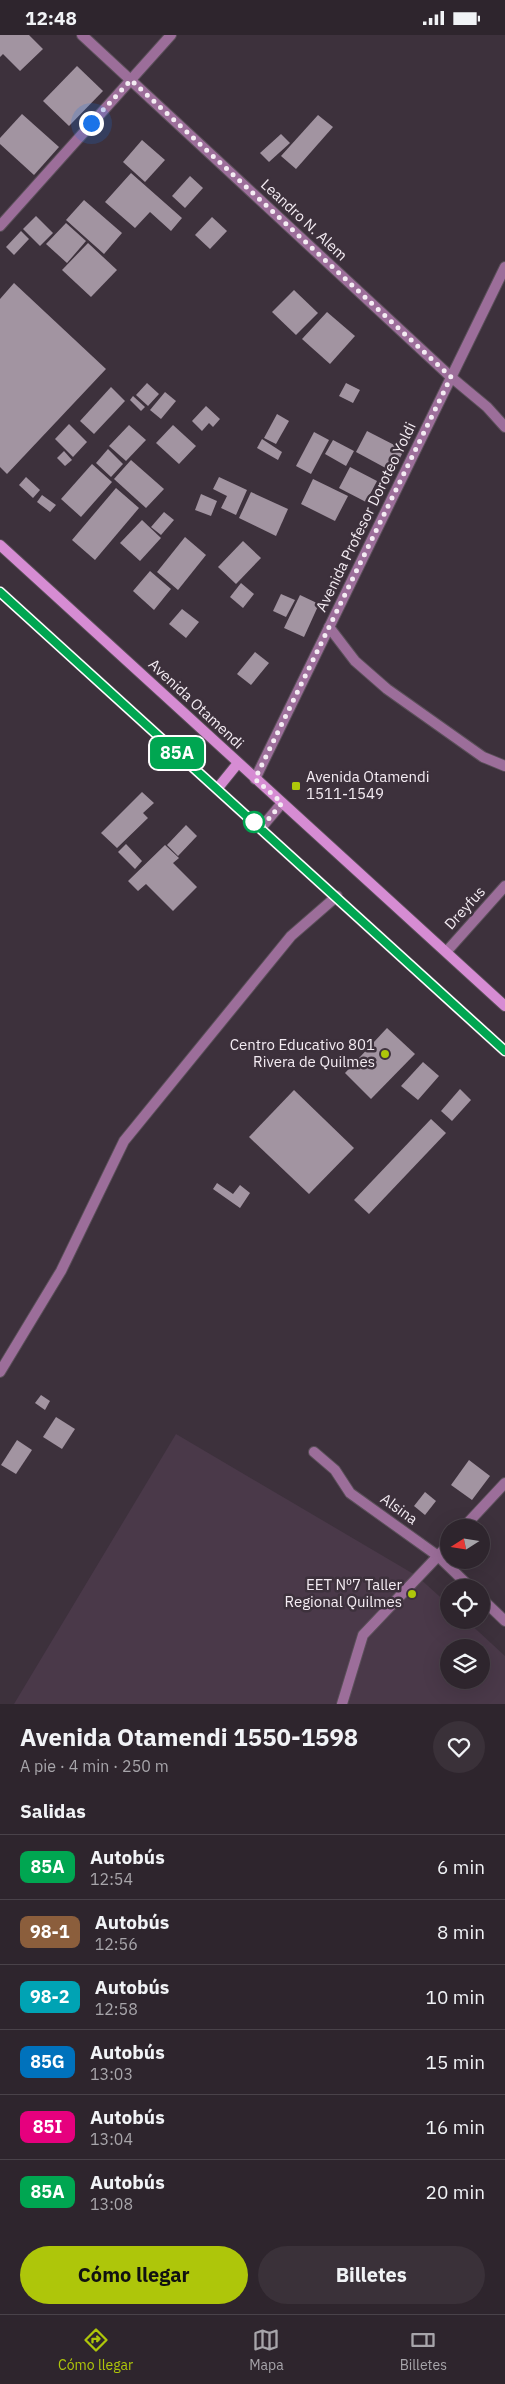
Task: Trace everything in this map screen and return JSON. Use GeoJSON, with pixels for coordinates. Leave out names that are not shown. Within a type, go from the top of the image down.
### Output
{"type":"FeatureCollection","features":[{"type":"Feature","properties":{"kind":"main road","name":"Avenida Otamendi"},"geometry":{"type":"LineString","coordinates":[[0,545],[505,1005]]}},
{"type":"Feature","properties":{"kind":"main road"},"geometry":{"type":"LineString","coordinates":[[0,592],[337,896],[505,1051]]}},
{"type":"Feature","properties":{"kind":"main road"},"geometry":{"type":"LineString","coordinates":[[217,789],[238,763]]}},
{"type":"Feature","properties":{"kind":"street","name":"Leandro N. Alem"},"geometry":{"type":"LineString","coordinates":[[82,35],[451,377],[487,407],[505,427]]}},
{"type":"Feature","properties":{"kind":"street"},"geometry":{"type":"LineString","coordinates":[[0,226],[172,35]]}},
{"type":"Feature","properties":{"kind":"street","name":"Avenida Profesor Doroteo Yoldi"},"geometry":{"type":"LineString","coordinates":[[255,779],[505,267]]}},
{"type":"Feature","properties":{"kind":"street"},"geometry":{"type":"LineString","coordinates":[[329,627],[355,661],[387,689],[483,757],[505,766]]}},
{"type":"Feature","properties":{"kind":"street"},"geometry":{"type":"LineString","coordinates":[[261,828],[282,803]]}},
{"type":"Feature","properties":{"kind":"street","name":"Dreyfus"},"geometry":{"type":"LineString","coordinates":[[447,951],[505,885]]}},
{"type":"Feature","properties":{"kind":"street"},"geometry":{"type":"LineString","coordinates":[[0,1372],[61,1271],[124,1141],[291,936],[337,896]]}},
{"type":"Feature","properties":{"kind":"street","name":"Alsina"},"geometry":{"type":"LineString","coordinates":[[314,1452],[334,1470],[350,1493],[438,1556],[462,1579]]}},
{"type":"Feature","properties":{"kind":"street"},"geometry":{"type":"LineString","coordinates":[[471,1519],[505,1483]]}},
{"type":"Feature","properties":{"kind":"street"},"geometry":{"type":"LineString","coordinates":[[342,1704],[363,1635],[438,1556]]}},
{"type":"Feature","properties":{"kind":"street"},"geometry":{"type":"LineString","coordinates":[[490,1607],[505,1621]]}},
{"type":"Feature","properties":{"kind":"shaded area"},"geometry":{"type":"Polygon","coordinates":[[[176,1434],[417,1576],[440,1597],[440,1629],[476,1629],[487,1639],[440,1639],[440,1689],[490,1689],[490,1642],[505,1656],[505,1704],[14,1704],[176,1434]]]}},
{"type":"Feature","properties":{"kind":"building"},"geometry":{"type":"Polygon","coordinates":[[[0,35],[29,35],[43,49],[20,71],[3,54],[0,57],[0,35]]]}},
{"type":"Feature","properties":{"kind":"building"},"geometry":{"type":"Polygon","coordinates":[[[77,66],[103,91],[69,126],[43,101],[77,66]]]}},
{"type":"Feature","properties":{"kind":"building"},"geometry":{"type":"Polygon","coordinates":[[[22,114],[59,147],[34,175],[0,144],[0,138],[22,114]]]}},
{"type":"Feature","properties":{"kind":"building"},"geometry":{"type":"Polygon","coordinates":[[[318,115],[333,127],[296,169],[281,156],[318,115]]]}},
{"type":"Feature","properties":{"kind":"building"},"geometry":{"type":"Polygon","coordinates":[[[281,134],[290,143],[269,162],[260,153],[281,134]]]}},
{"type":"Feature","properties":{"kind":"building"},"geometry":{"type":"Polygon","coordinates":[[[142,140],[165,160],[145,182],[123,162],[142,140]]]}},
{"type":"Feature","properties":{"kind":"building"},"geometry":{"type":"Polygon","coordinates":[[[131,173],[182,218],[171,231],[150,212],[135,228],[105,202],[131,173]]]}},
{"type":"Feature","properties":{"kind":"building"},"geometry":{"type":"Polygon","coordinates":[[[190,176],[203,188],[185,208],[172,196],[190,176]]]}},
{"type":"Feature","properties":{"kind":"building"},"geometry":{"type":"Polygon","coordinates":[[[84,200],[122,233],[104,254],[66,220],[84,200]]]}},
{"type":"Feature","properties":{"kind":"building"},"geometry":{"type":"Polygon","coordinates":[[[36,216],[53,233],[40,246],[23,229],[36,216]]]}},
{"type":"Feature","properties":{"kind":"building"},"geometry":{"type":"Polygon","coordinates":[[[212,217],[227,231],[210,249],[195,235],[212,217]]]}},
{"type":"Feature","properties":{"kind":"building"},"geometry":{"type":"Polygon","coordinates":[[[66,223],[86,241],[67,263],[46,244],[66,223]]]}},
{"type":"Feature","properties":{"kind":"building"},"geometry":{"type":"Polygon","coordinates":[[[21,231],[29,239],[14,255],[6,247],[21,231]]]}},
{"type":"Feature","properties":{"kind":"building"},"geometry":{"type":"Polygon","coordinates":[[[88,243],[117,270],[91,297],[62,270],[88,243]]]}},
{"type":"Feature","properties":{"kind":"building"},"geometry":{"type":"Polygon","coordinates":[[[14,283],[106,369],[7,474],[0,467],[0,299],[14,283]]]}},
{"type":"Feature","properties":{"kind":"building"},"geometry":{"type":"Polygon","coordinates":[[[294,290],[318,313],[296,335],[272,312],[294,290]]]}},
{"type":"Feature","properties":{"kind":"building"},"geometry":{"type":"Polygon","coordinates":[[[327,312],[355,336],[330,364],[302,339],[327,312]]]}},
{"type":"Feature","properties":{"kind":"building"},"geometry":{"type":"Polygon","coordinates":[[[147,383],[159,394],[148,406],[136,395],[147,383]]]}},
{"type":"Feature","properties":{"kind":"building"},"geometry":{"type":"Polygon","coordinates":[[[346,383],[360,390],[353,403],[339,396],[346,383]]]}},
{"type":"Feature","properties":{"kind":"building"},"geometry":{"type":"Polygon","coordinates":[[[111,387],[125,401],[94,434],[80,421],[111,387]]]}},
{"type":"Feature","properties":{"kind":"building"},"geometry":{"type":"Polygon","coordinates":[[[165,392],[176,401],[161,419],[150,410],[165,392]]]}},
{"type":"Feature","properties":{"kind":"building"},"geometry":{"type":"Polygon","coordinates":[[[133,396],[145,407],[141,411],[130,400],[133,396]]]}},
{"type":"Feature","properties":{"kind":"building"},"geometry":{"type":"Polygon","coordinates":[[[206,406],[220,419],[213,427],[209,423],[202,431],[192,421],[206,406]]]}},
{"type":"Feature","properties":{"kind":"building"},"geometry":{"type":"Polygon","coordinates":[[[277,414],[289,421],[276,444],[264,438],[277,414]]]}},
{"type":"Feature","properties":{"kind":"building"},"geometry":{"type":"Polygon","coordinates":[[[69,424],[87,442],[73,457],[55,439],[69,424]]]}},
{"type":"Feature","properties":{"kind":"building"},"geometry":{"type":"Polygon","coordinates":[[[129,425],[146,440],[126,461],[109,446],[129,425]]]}},
{"type":"Feature","properties":{"kind":"building"},"geometry":{"type":"Polygon","coordinates":[[[173,425],[196,446],[179,464],[156,443],[173,425]]]}},
{"type":"Feature","properties":{"kind":"building"},"geometry":{"type":"Polygon","coordinates":[[[367,431],[404,450],[393,472],[356,452],[367,431]]]}},
{"type":"Feature","properties":{"kind":"building"},"geometry":{"type":"Polygon","coordinates":[[[314,432],[329,440],[311,474],[296,466],[314,432]]]}},
{"type":"Feature","properties":{"kind":"building"},"geometry":{"type":"Polygon","coordinates":[[[262,439],[282,452],[278,460],[257,448],[262,439]]]}},
{"type":"Feature","properties":{"kind":"building"},"geometry":{"type":"Polygon","coordinates":[[[333,440],[354,451],[346,466],[325,454],[333,440]]]}},
{"type":"Feature","properties":{"kind":"building"},"geometry":{"type":"Polygon","coordinates":[[[108,449],[123,464],[111,477],[96,463],[108,449]]]}},
{"type":"Feature","properties":{"kind":"building"},"geometry":{"type":"Polygon","coordinates":[[[64,451],[72,460],[65,466],[57,458],[64,451]]]}},
{"type":"Feature","properties":{"kind":"building"},"geometry":{"type":"Polygon","coordinates":[[[131,460],[164,489],[146,508],[114,479],[131,460]]]}},
{"type":"Feature","properties":{"kind":"building"},"geometry":{"type":"Polygon","coordinates":[[[92,464],[112,482],[81,517],[61,499],[92,464]]]}},
{"type":"Feature","properties":{"kind":"building"},"geometry":{"type":"Polygon","coordinates":[[[350,467],[377,481],[366,502],[339,488],[350,467]]]}},
{"type":"Feature","properties":{"kind":"building"},"geometry":{"type":"Polygon","coordinates":[[[26,477],[40,490],[33,498],[19,485],[26,477]]]}},
{"type":"Feature","properties":{"kind":"building"},"geometry":{"type":"Polygon","coordinates":[[[219,477],[247,490],[236,515],[221,508],[227,496],[213,489],[219,477]]]}},
{"type":"Feature","properties":{"kind":"building"},"geometry":{"type":"Polygon","coordinates":[[[313,479],[348,496],[335,521],[301,504],[313,479]]]}},
{"type":"Feature","properties":{"kind":"building"},"geometry":{"type":"Polygon","coordinates":[[[116,488],[139,508],[95,560],[72,540],[116,488]]]}},
{"type":"Feature","properties":{"kind":"building"},"geometry":{"type":"Polygon","coordinates":[[[251,492],[288,509],[276,536],[239,518],[251,492]]]}},
{"type":"Feature","properties":{"kind":"building"},"geometry":{"type":"Polygon","coordinates":[[[201,494],[217,501],[211,516],[195,510],[201,494]]]}},
{"type":"Feature","properties":{"kind":"building"},"geometry":{"type":"Polygon","coordinates":[[[42,495],[56,505],[50,512],[37,502],[42,495]]]}},
{"type":"Feature","properties":{"kind":"building"},"geometry":{"type":"Polygon","coordinates":[[[164,512],[174,520],[161,535],[151,527],[164,512]]]}},
{"type":"Feature","properties":{"kind":"building"},"geometry":{"type":"Polygon","coordinates":[[[142,520],[161,538],[140,561],[120,543],[142,520]]]}},
{"type":"Feature","properties":{"kind":"building"},"geometry":{"type":"Polygon","coordinates":[[[185,537],[206,555],[178,590],[157,572],[185,537]]]}},
{"type":"Feature","properties":{"kind":"building"},"geometry":{"type":"Polygon","coordinates":[[[243,541],[261,558],[236,584],[218,567],[243,541]]]}},
{"type":"Feature","properties":{"kind":"building"},"geometry":{"type":"Polygon","coordinates":[[[150,571],[171,589],[154,610],[133,591],[150,571]]]}},
{"type":"Feature","properties":{"kind":"building"},"geometry":{"type":"Polygon","coordinates":[[[241,583],[254,594],[243,608],[230,597],[241,583]]]}},
{"type":"Feature","properties":{"kind":"building"},"geometry":{"type":"Polygon","coordinates":[[[281,594],[295,600],[286,617],[273,611],[281,594]]]}},
{"type":"Feature","properties":{"kind":"building"},"geometry":{"type":"Polygon","coordinates":[[[300,595],[319,604],[304,637],[284,628],[300,595]]]}},
{"type":"Feature","properties":{"kind":"building"},"geometry":{"type":"Polygon","coordinates":[[[182,609],[199,622],[186,638],[169,624],[182,609]]]}},
{"type":"Feature","properties":{"kind":"building"},"geometry":{"type":"Polygon","coordinates":[[[255,652],[269,663],[251,685],[237,674],[255,652]]]}},
{"type":"Feature","properties":{"kind":"building"},"geometry":{"type":"Polygon","coordinates":[[[142,792],[154,803],[143,813],[148,818],[117,848],[101,833],[142,792]]]}},
{"type":"Feature","properties":{"kind":"building"},"geometry":{"type":"Polygon","coordinates":[[[186,825],[197,836],[178,856],[167,845],[186,825]]]}},
{"type":"Feature","properties":{"kind":"building"},"geometry":{"type":"Polygon","coordinates":[[[126,844],[142,861],[135,869],[118,852],[126,844]]]}},
{"type":"Feature","properties":{"kind":"building"},"geometry":{"type":"Polygon","coordinates":[[[165,845],[179,858],[173,863],[197,887],[173,911],[146,884],[138,891],[128,881],[165,845]]]}},
{"type":"Feature","properties":{"kind":"building"},"geometry":{"type":"Polygon","coordinates":[[[387,1028],[415,1054],[371,1099],[345,1073],[387,1028]]]}},
{"type":"Feature","properties":{"kind":"building"},"geometry":{"type":"Polygon","coordinates":[[[423,1062],[439,1076],[418,1100],[401,1086],[423,1062]]]}},
{"type":"Feature","properties":{"kind":"building"},"geometry":{"type":"Polygon","coordinates":[[[460,1089],[471,1100],[452,1121],[441,1111],[460,1089]]]}},
{"type":"Feature","properties":{"kind":"building"},"geometry":{"type":"Polygon","coordinates":[[[294,1090],[354,1148],[309,1194],[249,1137],[294,1090]]]}},
{"type":"Feature","properties":{"kind":"building"},"geometry":{"type":"Polygon","coordinates":[[[431,1119],[446,1133],[369,1214],[354,1200],[431,1119]]]}},
{"type":"Feature","properties":{"kind":"building"},"geometry":{"type":"Polygon","coordinates":[[[217,1183],[233,1194],[240,1185],[250,1193],[240,1208],[213,1189],[217,1183]]]}},
{"type":"Feature","properties":{"kind":"building"},"geometry":{"type":"Polygon","coordinates":[[[41,1395],[50,1401],[45,1410],[35,1403],[41,1395]]]}},
{"type":"Feature","properties":{"kind":"building"},"geometry":{"type":"Polygon","coordinates":[[[56,1417],[75,1429],[62,1449],[43,1437],[56,1417]]]}},
{"type":"Feature","properties":{"kind":"building"},"geometry":{"type":"Polygon","coordinates":[[[17,1440],[32,1450],[16,1474],[1,1465],[17,1440]]]}},
{"type":"Feature","properties":{"kind":"building"},"geometry":{"type":"Polygon","coordinates":[[[469,1460],[490,1476],[472,1500],[451,1485],[469,1460]]]}},
{"type":"Feature","properties":{"kind":"building"},"geometry":{"type":"Polygon","coordinates":[[[425,1492],[436,1501],[425,1515],[414,1506],[425,1492]]]}},
{"type":"Feature","properties":{"kind":"bus line","name":"85A"},"geometry":{"type":"LineString","coordinates":[[0,592],[337,896],[505,1051]]}},
{"type":"Feature","properties":{"kind":"place","name":"Avenida Otamendi 1511-1549"},"geometry":{"type":"Point","coordinates":[296,786]}},
{"type":"Feature","properties":{"kind":"place","name":"Centro Educativo 801 Rivera de Quilmes"},"geometry":{"type":"Point","coordinates":[385,1054]}},
{"type":"Feature","properties":{"kind":"place","name":"EET Nº7 Taller Regional Quilmes"},"geometry":{"type":"Point","coordinates":[412,1594]}},
{"type":"Feature","properties":{"kind":"route"},"geometry":{"type":"LineString","coordinates":[[91,123],[131,80],[451,377],[255,779],[282,803],[261,828],[254,822]]}}]}
